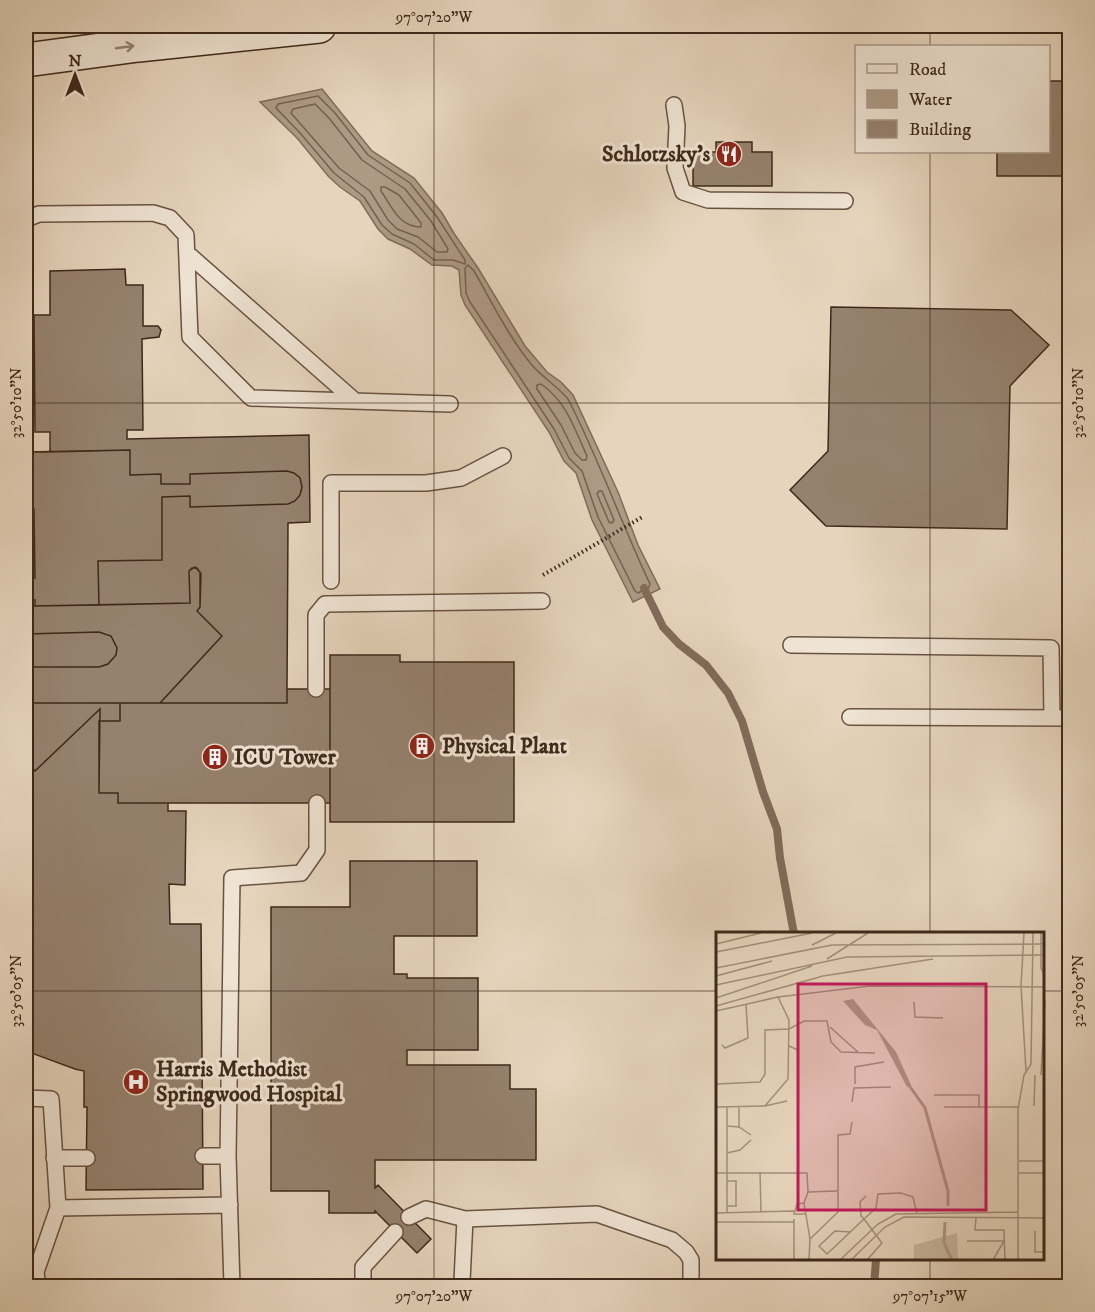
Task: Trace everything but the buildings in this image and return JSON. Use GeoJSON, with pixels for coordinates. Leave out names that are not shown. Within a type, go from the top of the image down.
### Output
{"type":"FeatureCollection","features":[{"type":"Feature","properties":{"kind":"main road"},"geometry":{"type":"LineString","coordinates":[[26,60],[138,45],[319,26]]}},
{"type":"Feature","properties":{"kind":"lane"},"geometry":{"type":"LineString","coordinates":[[674,105],[677,126],[675,168],[683,192],[708,200],[845,201]]}},
{"type":"Feature","properties":{"kind":"lane"},"geometry":{"type":"LineString","coordinates":[[26,219],[39,214],[153,213],[170,218],[186,235],[190,337],[251,398],[450,404]]}},
{"type":"Feature","properties":{"kind":"lane"},"geometry":{"type":"LineString","coordinates":[[187,253],[356,401]]}},
{"type":"Feature","properties":{"kind":"lane"},"geometry":{"type":"LineString","coordinates":[[332,581],[332,483],[426,483],[461,478],[503,456]]}},
{"type":"Feature","properties":{"kind":"lane"},"geometry":{"type":"LineString","coordinates":[[316,689],[316,615],[325,604],[542,601]]}},
{"type":"Feature","properties":{"kind":"lane"},"geometry":{"type":"LineString","coordinates":[[791,645],[1051,648],[1052,718]]}},
{"type":"Feature","properties":{"kind":"lane"},"geometry":{"type":"LineString","coordinates":[[850,717],[1070,718]]}},
{"type":"Feature","properties":{"kind":"lane"},"geometry":{"type":"LineString","coordinates":[[231,1287],[228,1156],[232,878],[301,873],[317,850],[317,803]]}},
{"type":"Feature","properties":{"kind":"lane"},"geometry":{"type":"LineString","coordinates":[[26,1098],[51,1099],[58,1208],[33,1277]]}},
{"type":"Feature","properties":{"kind":"lane"},"geometry":{"type":"LineString","coordinates":[[203,1156],[228,1156]]}},
{"type":"Feature","properties":{"kind":"lane"},"geometry":{"type":"LineString","coordinates":[[54,1158],[87,1158]]}},
{"type":"Feature","properties":{"kind":"lane"},"geometry":{"type":"LineString","coordinates":[[58,1208],[230,1205]]}},
{"type":"Feature","properties":{"kind":"lane"},"geometry":{"type":"LineString","coordinates":[[409,1217],[426,1209],[465,1219],[597,1214],[672,1240],[686,1252],[691,1260],[691,1287]]}},
{"type":"Feature","properties":{"kind":"lane"},"geometry":{"type":"LineString","coordinates":[[459,1287],[462,1281],[465,1219]]}},
{"type":"Feature","properties":{"kind":"lane"},"geometry":{"type":"LineString","coordinates":[[363,1287],[363,1267],[396,1232]]}},
{"type":"Feature","properties":{"kind":"path"},"geometry":{"type":"LineString","coordinates":[[543,575],[644,516]]}},
{"type":"Feature","properties":{"kind":"water"},"geometry":{"type":"Polygon","coordinates":[[[322,89],[372,151],[414,178],[442,213],[525,346],[547,372],[573,395],[618,492],[638,545],[660,589],[633,602],[592,520],[576,473],[564,461],[549,432],[465,305],[461,295],[459,270],[452,266],[432,265],[410,249],[388,239],[378,229],[360,201],[329,177],[297,138],[260,102],[322,89]]]}},
{"type":"Feature","properties":{"kind":"waterway"},"geometry":{"type":"LineString","coordinates":[[644,588],[663,627],[679,644],[706,665],[728,693],[742,721],[763,792],[777,829],[794,932]]}},
{"type":"Feature","properties":{"kind":"waterway"},"geometry":{"type":"LineString","coordinates":[[874,1286],[876,1261]]}},
{"type":"Feature","properties":{"kind":"place","name":"Schlotzsky's"},"geometry":{"type":"Point","coordinates":[729,154]}},
{"type":"Feature","properties":{"kind":"place","name":"Physical Plant"},"geometry":{"type":"Point","coordinates":[422,746]}},
{"type":"Feature","properties":{"kind":"place","name":"ICU Tower"},"geometry":{"type":"Point","coordinates":[215,757]}},
{"type":"Feature","properties":{"kind":"place","name":"Harris Methodist Springwood Hospital"},"geometry":{"type":"Point","coordinates":[136,1082]}}]}
